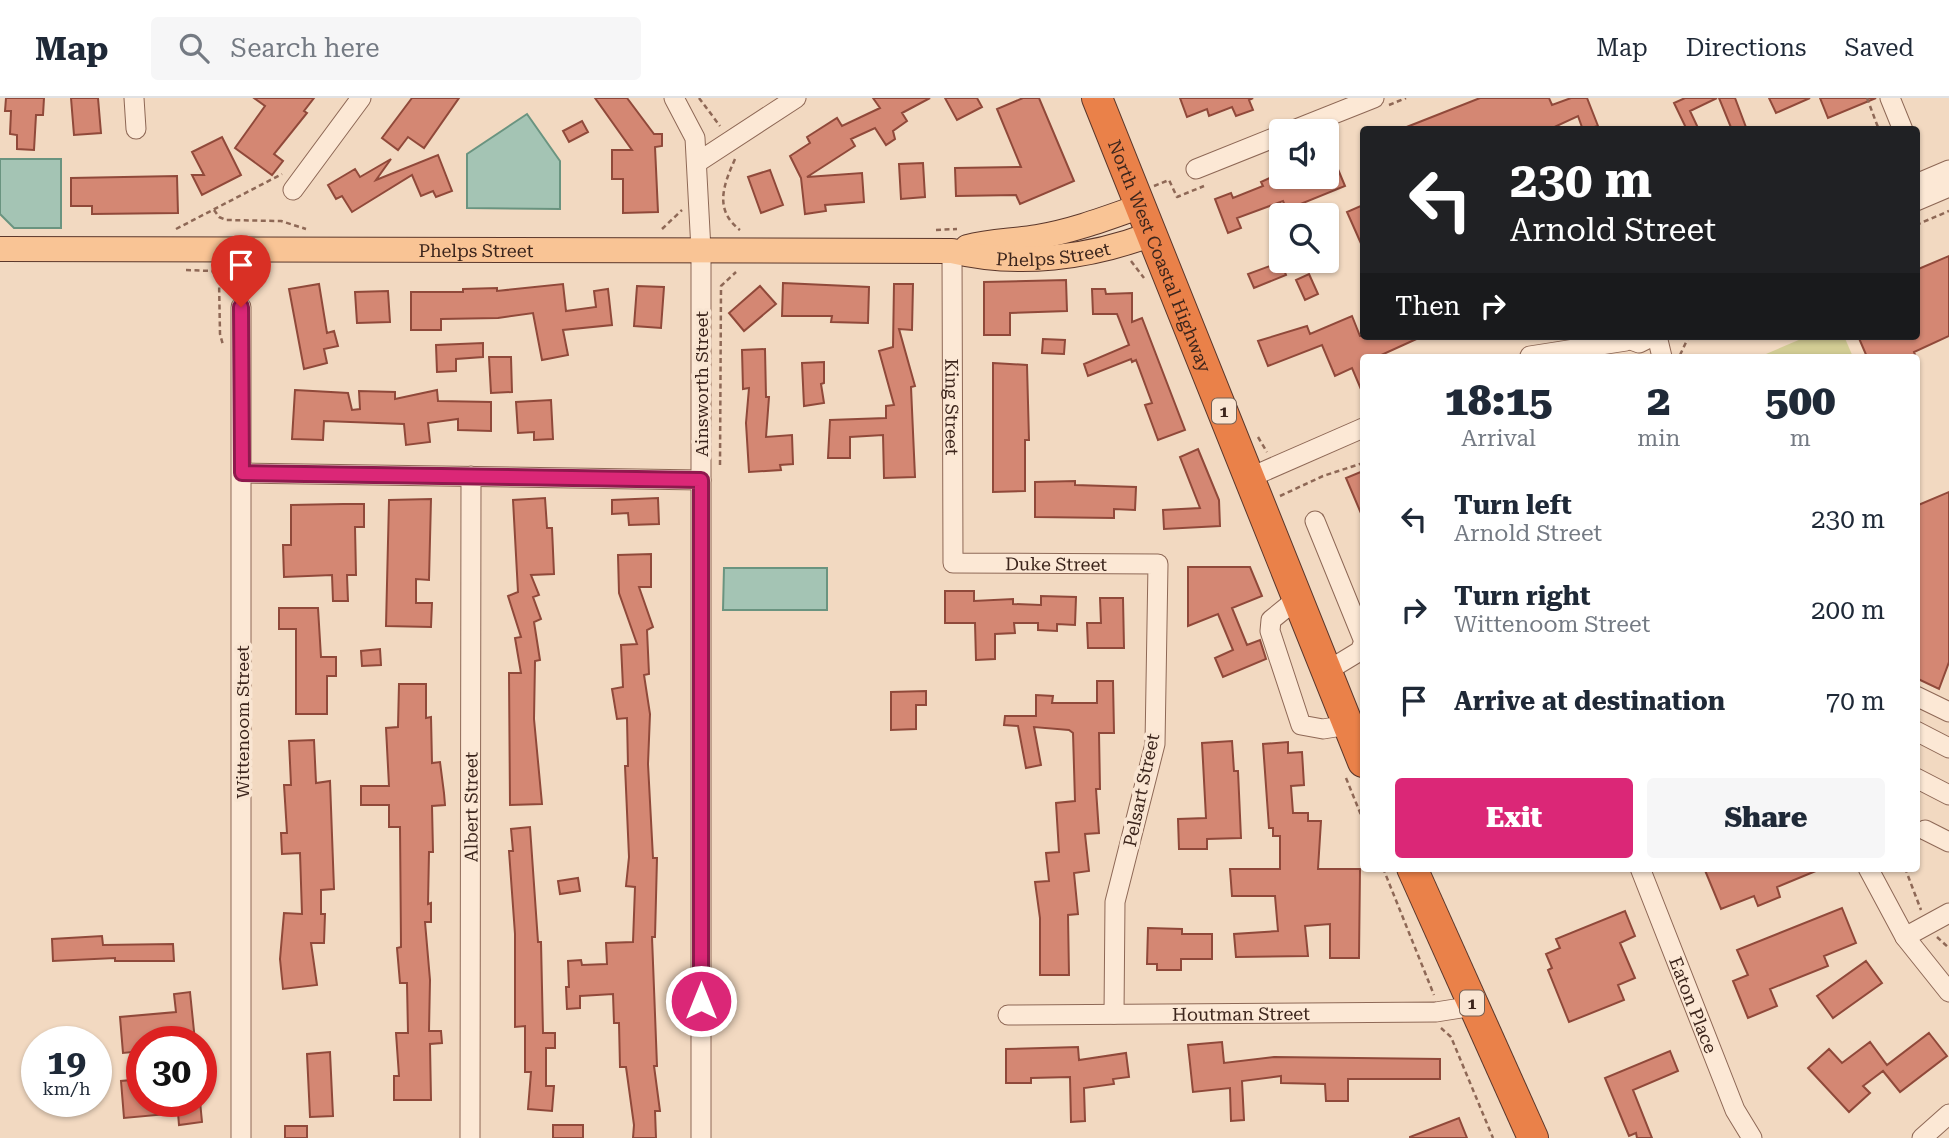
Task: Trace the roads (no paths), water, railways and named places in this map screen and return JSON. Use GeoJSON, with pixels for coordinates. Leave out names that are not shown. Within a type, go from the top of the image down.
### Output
{"type":"FeatureCollection","features":[{"type":"Feature","properties":{"kind":"highway","name":"North West Coastal Highway"},"geometry":{"type":"LineString","coordinates":[[1097,98],[1360,752]]}},
{"type":"Feature","properties":{"kind":"highway","name":"1"},"geometry":{"type":"LineString","coordinates":[[1406,872],[1458,1013],[1518,1138]]}},
{"type":"Feature","properties":{"kind":"highway","name":"1"},"geometry":{"type":"LineString","coordinates":[[1413,872],[1458,1013],[1533,1138]]}},
{"type":"Feature","properties":{"kind":"main road","name":"Phelps Street"},"geometry":{"type":"LineString","coordinates":[[0,249],[953,251],[1000,258],[1078,256],[1147,220]]}},
{"type":"Feature","properties":{"kind":"street"},"geometry":{"type":"LineString","coordinates":[[134,98],[136,129]]}},
{"type":"Feature","properties":{"kind":"street"},"geometry":{"type":"LineString","coordinates":[[293,190],[361,98]]}},
{"type":"Feature","properties":{"kind":"street","name":"Ainsworth Street"},"geometry":{"type":"LineString","coordinates":[[674,98],[695,138],[701,250],[701,1138]]}},
{"type":"Feature","properties":{"kind":"street"},"geometry":{"type":"LineString","coordinates":[[698,162],[796,98]]}},
{"type":"Feature","properties":{"kind":"street"},"geometry":{"type":"LineString","coordinates":[[1322,119],[1374,98]]}},
{"type":"Feature","properties":{"kind":"street"},"geometry":{"type":"LineString","coordinates":[[1890,98],[1901,126]]}},
{"type":"Feature","properties":{"kind":"street"},"geometry":{"type":"LineString","coordinates":[[1196,169],[1269,140]]}},
{"type":"Feature","properties":{"kind":"street"},"geometry":{"type":"LineString","coordinates":[[1920,176],[1949,176]]}},
{"type":"Feature","properties":{"kind":"street"},"geometry":{"type":"LineString","coordinates":[[1920,198],[1949,176]]}},
{"type":"Feature","properties":{"kind":"street","name":"King Street"},"geometry":{"type":"LineString","coordinates":[[953,251],[953,562]]}},
{"type":"Feature","properties":{"kind":"street","name":"Wittenoom Street"},"geometry":{"type":"LineString","coordinates":[[241,307],[242,1138]]}},
{"type":"Feature","properties":{"kind":"street"},"geometry":{"type":"LineString","coordinates":[[1537,354],[1572,340]]}},
{"type":"Feature","properties":{"kind":"street"},"geometry":{"type":"LineString","coordinates":[[1552,354],[1648,340]]}},
{"type":"Feature","properties":{"kind":"street"},"geometry":{"type":"LineString","coordinates":[[1251,477],[1360,429]]}},
{"type":"Feature","properties":{"kind":"street"},"geometry":{"type":"LineString","coordinates":[[242,473],[701,480]]}},
{"type":"Feature","properties":{"kind":"street","name":"Albert Street"},"geometry":{"type":"LineString","coordinates":[[470,1138],[471,476]]}},
{"type":"Feature","properties":{"kind":"street"},"geometry":{"type":"LineString","coordinates":[[1315,521],[1360,632]]}},
{"type":"Feature","properties":{"kind":"street","name":"Duke Street"},"geometry":{"type":"LineString","coordinates":[[953,562],[1158,564]]}},
{"type":"Feature","properties":{"kind":"street","name":"Pelsart Street"},"geometry":{"type":"LineString","coordinates":[[1114,1014],[1115,902],[1155,744],[1158,564]]}},
{"type":"Feature","properties":{"kind":"street"},"geometry":{"type":"LineString","coordinates":[[1298,598],[1270,621],[1270,631],[1301,725],[1323,729],[1349,725]]}},
{"type":"Feature","properties":{"kind":"street"},"geometry":{"type":"LineString","coordinates":[[1327,671],[1360,651]]}},
{"type":"Feature","properties":{"kind":"street"},"geometry":{"type":"LineString","coordinates":[[1920,698],[1949,712]]}},
{"type":"Feature","properties":{"kind":"street"},"geometry":{"type":"LineString","coordinates":[[1920,733],[1949,748]]}},
{"type":"Feature","properties":{"kind":"street"},"geometry":{"type":"LineString","coordinates":[[1920,780],[1949,795]]}},
{"type":"Feature","properties":{"kind":"street"},"geometry":{"type":"LineString","coordinates":[[1925,830],[1949,842]]}},
{"type":"Feature","properties":{"kind":"street","name":"Eaton Place"},"geometry":{"type":"LineString","coordinates":[[1642,872],[1735,1110],[1752,1138]]}},
{"type":"Feature","properties":{"kind":"street"},"geometry":{"type":"LineString","coordinates":[[1870,872],[1905,937],[1949,992]]}},
{"type":"Feature","properties":{"kind":"street"},"geometry":{"type":"LineString","coordinates":[[1905,937],[1949,913]]}},
{"type":"Feature","properties":{"kind":"street","name":"Houtman Street"},"geometry":{"type":"LineString","coordinates":[[1008,1015],[1458,1013]]}},
{"type":"Feature","properties":{"kind":"street"},"geometry":{"type":"LineString","coordinates":[[1922,1138],[1949,1114]]}}]}
